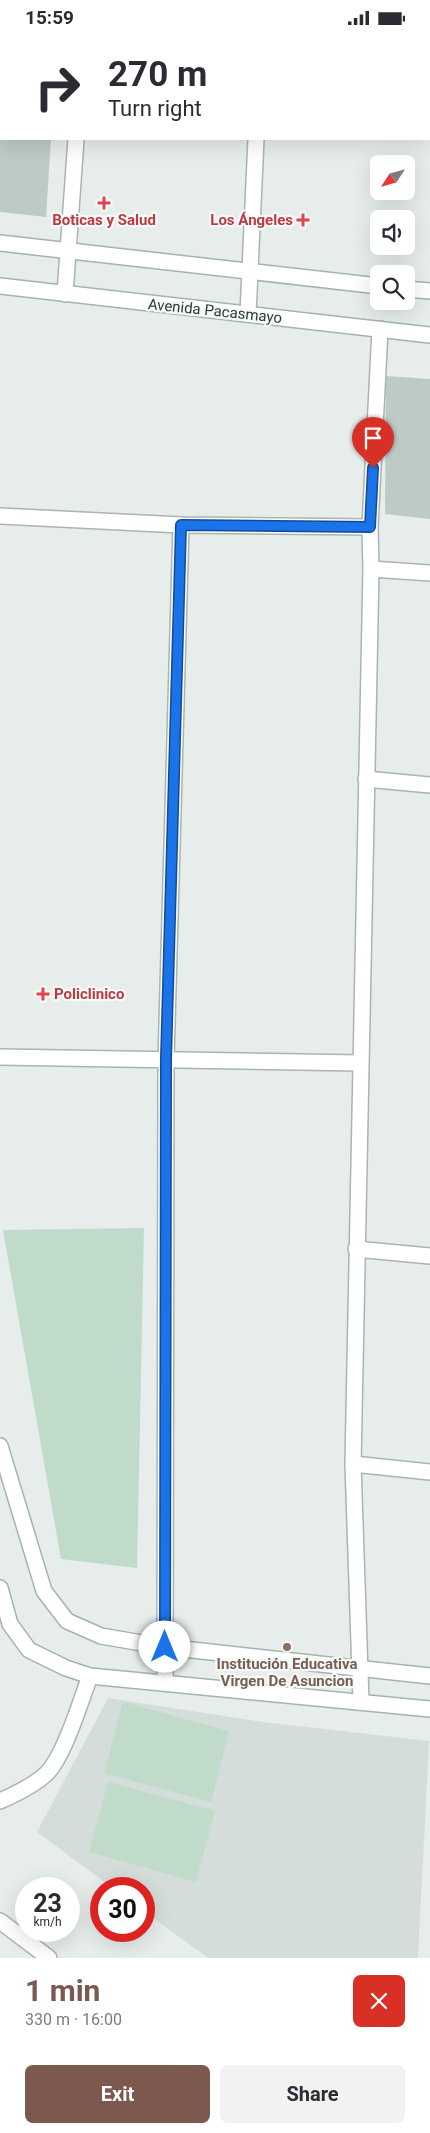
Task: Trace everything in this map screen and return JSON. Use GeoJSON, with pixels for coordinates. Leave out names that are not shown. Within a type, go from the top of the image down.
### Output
{"type":"FeatureCollection","features":[{"type":"Feature","properties":{"kind":"street"},"geometry":{"type":"LineString","coordinates":[[65,294],[76,140]]}},
{"type":"Feature","properties":{"kind":"street"},"geometry":{"type":"LineString","coordinates":[[248,314],[256,140]]}},
{"type":"Feature","properties":{"kind":"street"},"geometry":{"type":"LineString","coordinates":[[0,243],[370,284]]}},
{"type":"Feature","properties":{"kind":"street","name":"Avenida Pacasmayo"},"geometry":{"type":"LineString","coordinates":[[0,287],[430,335]]}},
{"type":"Feature","properties":{"kind":"street"},"geometry":{"type":"LineString","coordinates":[[415,290],[430,291]]}},
{"type":"Feature","properties":{"kind":"street"},"geometry":{"type":"LineString","coordinates":[[361,1702],[352,1465],[371,569],[370,527],[380,329]]}},
{"type":"Feature","properties":{"kind":"street"},"geometry":{"type":"LineString","coordinates":[[0,516],[181,525],[370,527]]}},
{"type":"Feature","properties":{"kind":"street"},"geometry":{"type":"LineString","coordinates":[[165,1683],[166,1059],[181,525]]}},
{"type":"Feature","properties":{"kind":"street"},"geometry":{"type":"LineString","coordinates":[[371,569],[430,573]]}},
{"type":"Feature","properties":{"kind":"street"},"geometry":{"type":"LineString","coordinates":[[366,779],[430,785]]}},
{"type":"Feature","properties":{"kind":"street"},"geometry":{"type":"LineString","coordinates":[[0,1057],[360,1063]]}},
{"type":"Feature","properties":{"kind":"street"},"geometry":{"type":"LineString","coordinates":[[356,1249],[430,1256]]}},
{"type":"Feature","properties":{"kind":"street"},"geometry":{"type":"LineString","coordinates":[[0,1446],[44,1591],[54,1607],[67,1621],[100,1636],[165,1647],[430,1676]]}},
{"type":"Feature","properties":{"kind":"street"},"geometry":{"type":"LineString","coordinates":[[352,1465],[430,1471]]}},
{"type":"Feature","properties":{"kind":"street"},"geometry":{"type":"LineString","coordinates":[[0,1588],[10,1625],[29,1650],[66,1668],[90,1676],[430,1709]]}},
{"type":"Feature","properties":{"kind":"street"},"geometry":{"type":"LineString","coordinates":[[0,1801],[19,1793],[47,1773],[65,1743],[90,1676]]}},
{"type":"Feature","properties":{"kind":"street"},"geometry":{"type":"LineString","coordinates":[[0,1789],[19,1793]]}},
{"type":"Feature","properties":{"kind":"street"},"geometry":{"type":"LineString","coordinates":[[0,1921],[49,1958]]}},
{"type":"Feature","properties":{"kind":"shaded area"},"geometry":{"type":"Polygon","coordinates":[[[108,1698],[263,1722],[429,1741],[418,1958],[208,1958],[155,1919],[155,1877],[98,1877],[37,1832],[108,1698]]]}},
{"type":"Feature","properties":{"kind":"green space"},"geometry":{"type":"Polygon","coordinates":[[[144,1228],[137,1568],[61,1559],[3,1230],[144,1228]]]}},
{"type":"Feature","properties":{"kind":"green space"},"geometry":{"type":"Polygon","coordinates":[[[123,1702],[229,1731],[211,1802],[104,1773],[123,1702]]]}},
{"type":"Feature","properties":{"kind":"green space"},"geometry":{"type":"Polygon","coordinates":[[[108,1782],[215,1811],[196,1882],[89,1852],[108,1782]]]}},
{"type":"Feature","properties":{"kind":"building"},"geometry":{"type":"Polygon","coordinates":[[[0,140],[51,140],[46,217],[0,212],[0,140]]]}},
{"type":"Feature","properties":{"kind":"building"},"geometry":{"type":"Polygon","coordinates":[[[386,376],[430,379],[430,519],[385,514],[386,376]]]}},
{"type":"Feature","properties":{"kind":"place","name":"Boticas y Salud"},"geometry":{"type":"Point","coordinates":[104,203]}},
{"type":"Feature","properties":{"kind":"place","name":"Los Ángeles"},"geometry":{"type":"Point","coordinates":[303,220]}},
{"type":"Feature","properties":{"kind":"place","name":"Policlinico"},"geometry":{"type":"Point","coordinates":[43,994]}},
{"type":"Feature","properties":{"kind":"place","name":"Institución Educativa Virgen De Asuncion"},"geometry":{"type":"Point","coordinates":[287,1647]}},
{"type":"Feature","properties":{"kind":"route"},"geometry":{"type":"LineString","coordinates":[[165,1647],[166,1059],[181,525],[370,527],[373,468]]}}]}
